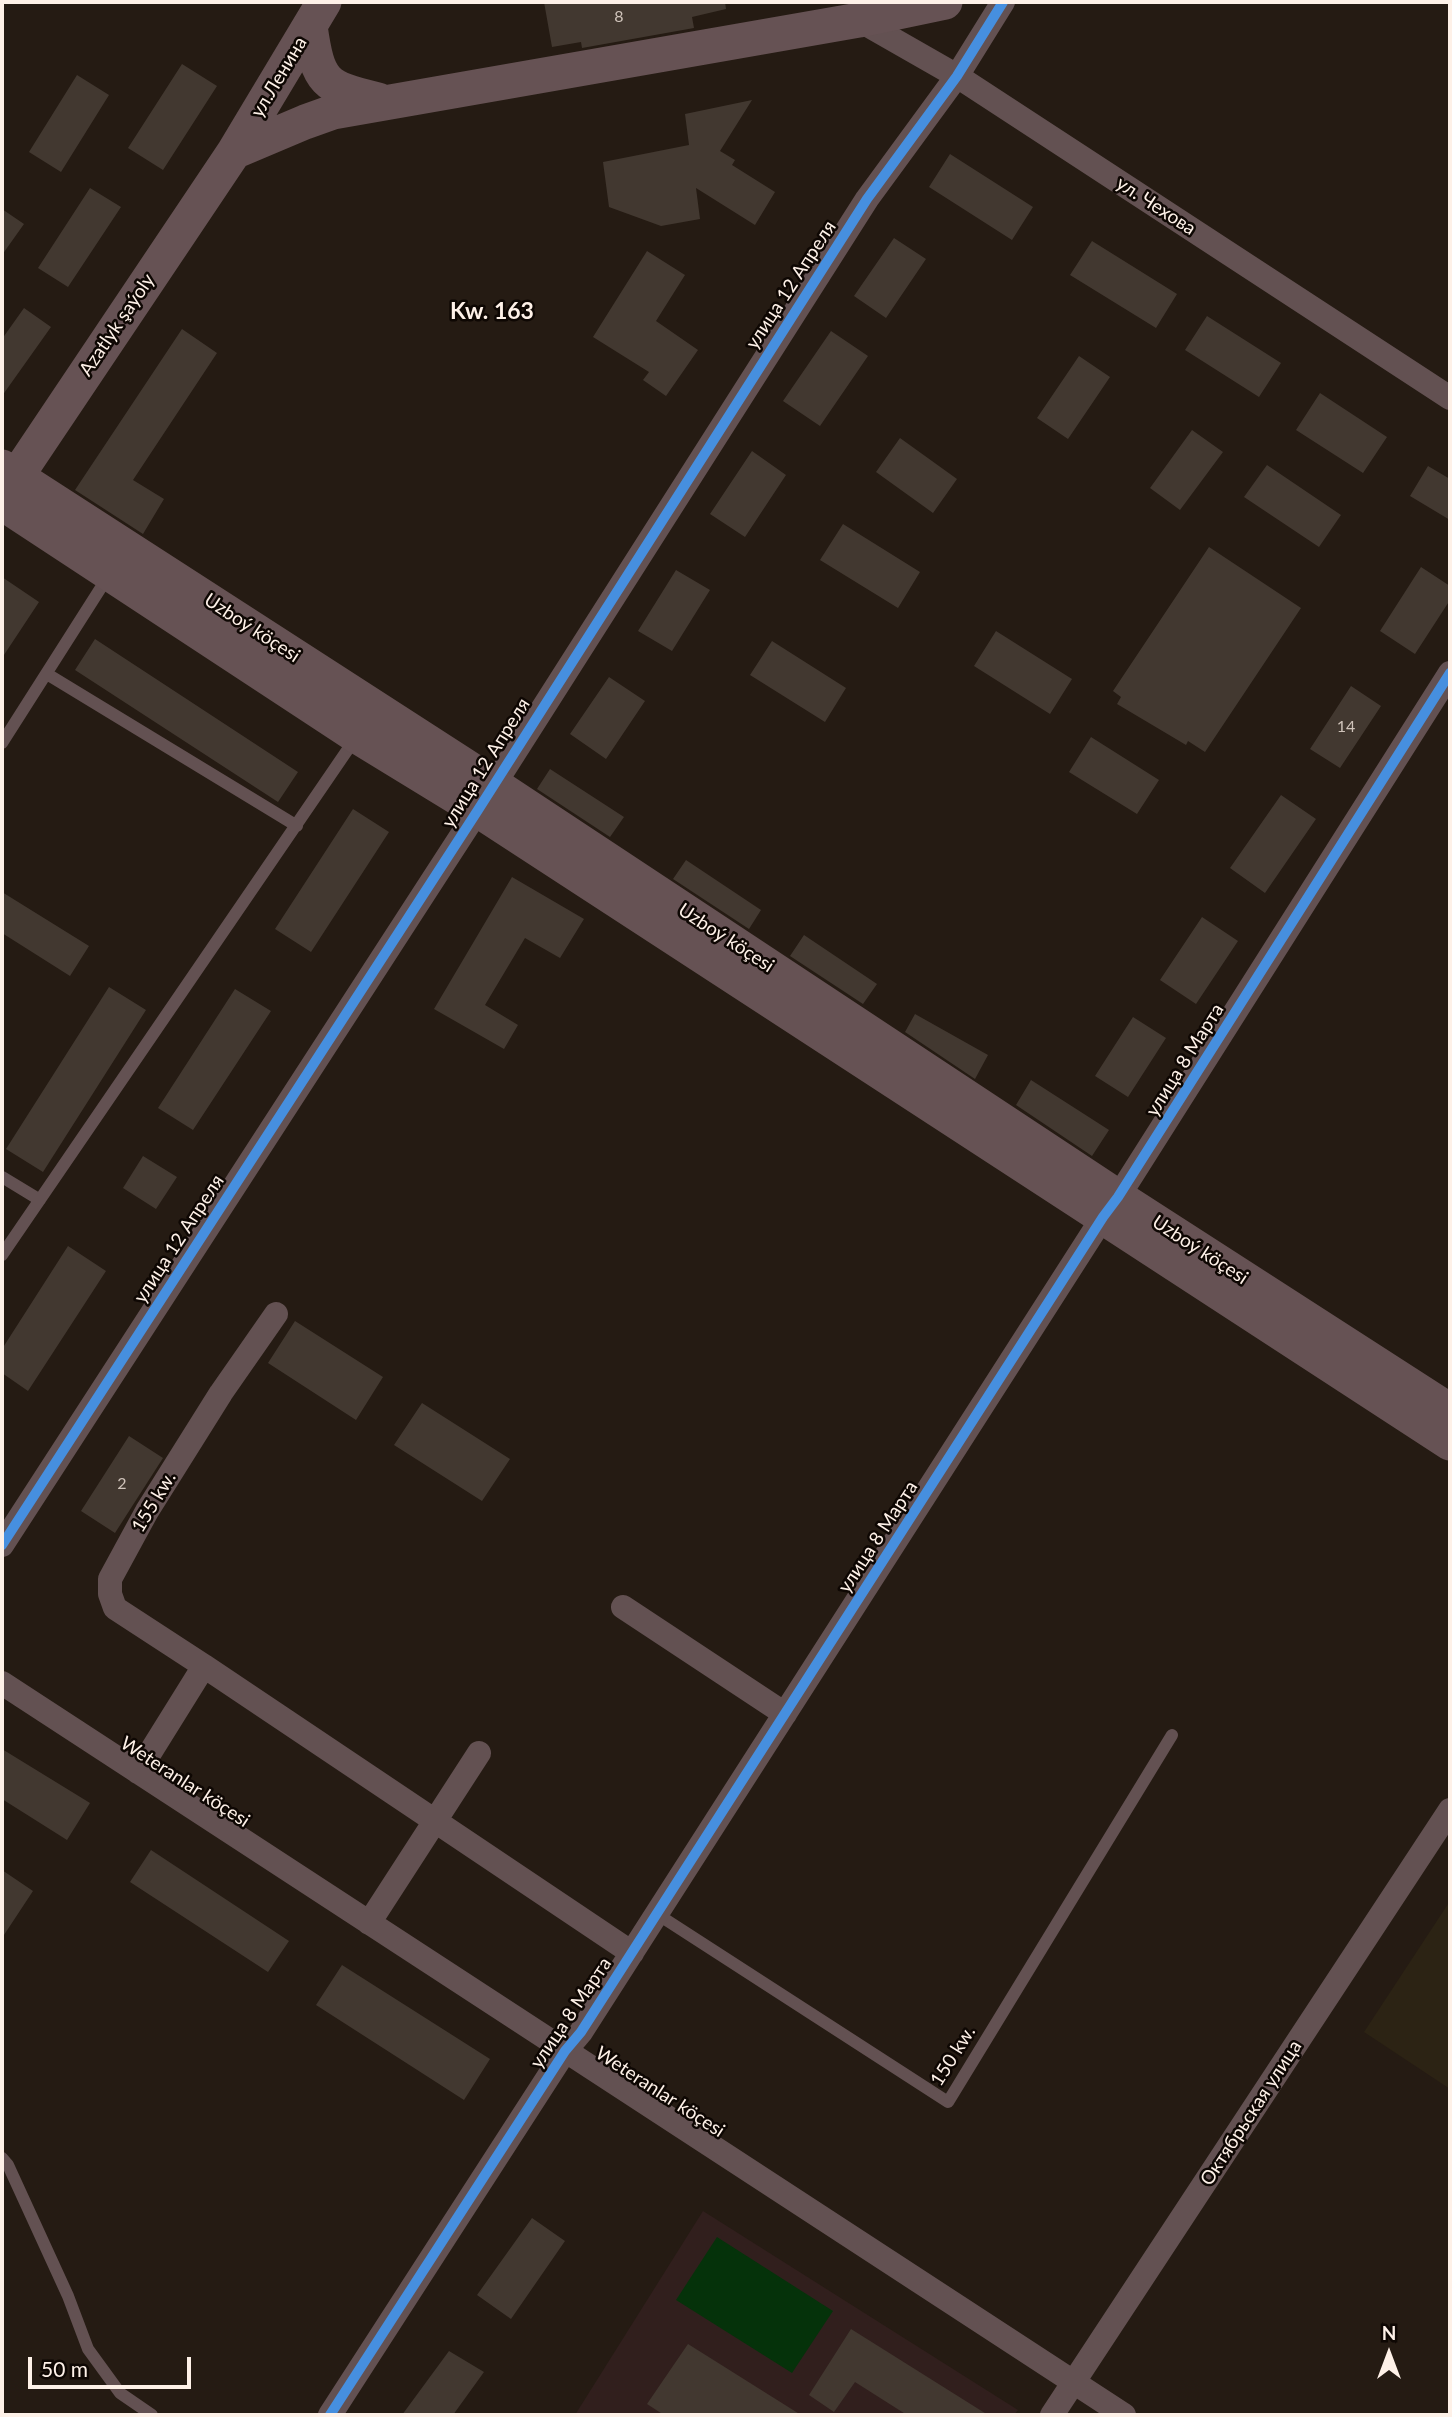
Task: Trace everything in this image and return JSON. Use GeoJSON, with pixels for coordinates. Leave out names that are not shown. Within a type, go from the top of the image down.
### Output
{"type":"FeatureCollection","features":[{"type":"Feature","properties":{"kind":"street"},"geometry":{"type":"LineString","coordinates":[[233,152],[333,112],[859,20],[945,2]]}},
{"type":"Feature","properties":{"kind":"street","name":"улица 12 Апреля"},"geometry":{"type":"LineString","coordinates":[[2,1545],[867,199],[957,76],[1003,2]]}},
{"type":"Feature","properties":{"kind":"street"},"geometry":{"type":"LineString","coordinates":[[317,14],[314,59],[327,82],[341,91],[385,102]]}},
{"type":"Feature","properties":{"kind":"street","name":"ул.Ленина"},"geometry":{"type":"LineString","coordinates":[[233,152],[317,14]]}},
{"type":"Feature","properties":{"kind":"street","name":"ул. Чехова"},"geometry":{"type":"LineString","coordinates":[[859,20],[957,76],[1450,398]]}},
{"type":"Feature","properties":{"kind":"street","name":"Azatlyk şaýoly"},"geometry":{"type":"LineString","coordinates":[[5,486],[233,152]]}},
{"type":"Feature","properties":{"kind":"street","name":"Uzboý köçesi"},"geometry":{"type":"LineString","coordinates":[[5,486],[111,573],[357,736],[485,797]]}},
{"type":"Feature","properties":{"kind":"street","name":"Uzboý köçesi"},"geometry":{"type":"LineString","coordinates":[[5,486],[1111,1207],[1450,1443]]}},
{"type":"Feature","properties":{"kind":"street","name":"улица 8 Марта"},"geometry":{"type":"LineString","coordinates":[[330,2415],[565,2051],[581,2032],[632,1953],[1450,673]]}},
{"type":"Feature","properties":{"kind":"street","name":"Uzboý köçesi"},"geometry":{"type":"LineString","coordinates":[[1111,1207],[1450,1411]]}},
{"type":"Feature","properties":{"kind":"street","name":"155 kw."},"geometry":{"type":"LineString","coordinates":[[276,1314],[221,1393],[154,1499],[110,1579],[110,1594],[115,1608],[632,1953]]}},
{"type":"Feature","properties":{"kind":"street"},"geometry":{"type":"LineString","coordinates":[[622,1607],[785,1714]]}},
{"type":"Feature","properties":{"kind":"street"},"geometry":{"type":"LineString","coordinates":[[138,1773],[204,1666]]}},
{"type":"Feature","properties":{"kind":"street","name":"Weteranlar köçesi"},"geometry":{"type":"LineString","coordinates":[[2,1684],[1124,2415]]}},
{"type":"Feature","properties":{"kind":"street"},"geometry":{"type":"LineString","coordinates":[[369,1923],[479,1753]]}},
{"type":"Feature","properties":{"kind":"street","name":"Октябрьская улица"},"geometry":{"type":"LineString","coordinates":[[1052,2415],[1450,1810]]}},
{"type":"Feature","properties":{"kind":"lane"},"geometry":{"type":"LineString","coordinates":[[2,743],[111,573]]}},
{"type":"Feature","properties":{"kind":"lane"},"geometry":{"type":"LineString","coordinates":[[47,674],[297,826]]}},
{"type":"Feature","properties":{"kind":"lane"},"geometry":{"type":"LineString","coordinates":[[2,1255],[357,736]]}},
{"type":"Feature","properties":{"kind":"lane"},"geometry":{"type":"LineString","coordinates":[[2,1177],[40,1200]]}},
{"type":"Feature","properties":{"kind":"lane","name":"150 kw."},"geometry":{"type":"LineString","coordinates":[[657,1914],[947,2102],[1172,1735]]}},
{"type":"Feature","properties":{"kind":"lane"},"geometry":{"type":"LineString","coordinates":[[2,2158],[8,2165],[33,2218],[88,2349],[120,2393],[152,2415]]}},
{"type":"Feature","properties":{"kind":"shaded area"},"geometry":{"type":"Polygon","coordinates":[[[1450,1901],[1450,2089],[1364,2032],[1450,1901]]]}},
{"type":"Feature","properties":{"kind":"shaded area"},"geometry":{"type":"Polygon","coordinates":[[[703,2211],[1018,2410],[1014,2415],[575,2415],[703,2211]]]}},
{"type":"Feature","properties":{"kind":"green space"},"geometry":{"type":"Polygon","coordinates":[[[717,2237],[833,2311],[792,2373],[676,2300],[717,2237]]]}},
{"type":"Feature","properties":{"kind":"building"},"geometry":{"type":"Polygon","coordinates":[[[544,2],[725,2],[726,9],[692,17],[694,28],[582,48],[581,42],[552,47],[544,2]]]}},
{"type":"Feature","properties":{"kind":"building"},"geometry":{"type":"Polygon","coordinates":[[[182,64],[217,86],[163,170],[128,148],[182,64]]]}},
{"type":"Feature","properties":{"kind":"building"},"geometry":{"type":"Polygon","coordinates":[[[77,75],[109,95],[61,172],[29,152],[77,75]]]}},
{"type":"Feature","properties":{"kind":"building"},"geometry":{"type":"Polygon","coordinates":[[[752,100],[720,151],[735,160],[732,165],[775,192],[755,225],[696,188],[700,219],[661,226],[609,207],[603,162],[689,145],[685,114],[752,100]]]}},
{"type":"Feature","properties":{"kind":"building"},"geometry":{"type":"Polygon","coordinates":[[[950,154],[1033,207],[1012,240],[929,187],[950,154]]]}},
{"type":"Feature","properties":{"kind":"building"},"geometry":{"type":"Polygon","coordinates":[[[90,188],[121,207],[68,287],[38,268],[90,188]]]}},
{"type":"Feature","properties":{"kind":"building"},"geometry":{"type":"Polygon","coordinates":[[[2,209],[24,224],[2,255],[2,209]]]}},
{"type":"Feature","properties":{"kind":"building"},"geometry":{"type":"Polygon","coordinates":[[[894,238],[926,259],[886,318],[854,296],[894,238]]]}},
{"type":"Feature","properties":{"kind":"building"},"geometry":{"type":"Polygon","coordinates":[[[1092,241],[1177,294],[1156,328],[1070,275],[1092,241]]]}},
{"type":"Feature","properties":{"kind":"building"},"geometry":{"type":"Polygon","coordinates":[[[647,251],[685,275],[656,321],[698,350],[666,396],[643,380],[649,372],[593,337],[647,251]]]}},
{"type":"Feature","properties":{"kind":"building"},"geometry":{"type":"Polygon","coordinates":[[[24,308],[51,327],[2,396],[2,339],[24,308]]]}},
{"type":"Feature","properties":{"kind":"building"},"geometry":{"type":"Polygon","coordinates":[[[1207,316],[1281,363],[1259,397],[1185,350],[1207,316]]]}},
{"type":"Feature","properties":{"kind":"building"},"geometry":{"type":"Polygon","coordinates":[[[182,329],[217,353],[133,480],[164,499],[143,534],[75,490],[182,329]]]}},
{"type":"Feature","properties":{"kind":"building"},"geometry":{"type":"Polygon","coordinates":[[[831,331],[868,356],[820,426],[783,401],[831,331]]]}},
{"type":"Feature","properties":{"kind":"building"},"geometry":{"type":"Polygon","coordinates":[[[1079,356],[1110,377],[1068,439],[1037,418],[1079,356]]]}},
{"type":"Feature","properties":{"kind":"building"},"geometry":{"type":"Polygon","coordinates":[[[1320,393],[1387,437],[1363,473],[1296,430],[1320,393]]]}},
{"type":"Feature","properties":{"kind":"building"},"geometry":{"type":"Polygon","coordinates":[[[1192,430],[1223,452],[1180,510],[1150,488],[1192,430]]]}},
{"type":"Feature","properties":{"kind":"building"},"geometry":{"type":"Polygon","coordinates":[[[900,438],[957,479],[933,513],[876,472],[900,438]]]}},
{"type":"Feature","properties":{"kind":"building"},"geometry":{"type":"Polygon","coordinates":[[[752,451],[786,475],[745,537],[710,514],[752,451]]]}},
{"type":"Feature","properties":{"kind":"building"},"geometry":{"type":"Polygon","coordinates":[[[1267,465],[1341,515],[1319,547],[1244,497],[1267,465]]]}},
{"type":"Feature","properties":{"kind":"building"},"geometry":{"type":"Polygon","coordinates":[[[1428,466],[1450,479],[1450,520],[1410,496],[1428,466]]]}},
{"type":"Feature","properties":{"kind":"building"},"geometry":{"type":"Polygon","coordinates":[[[843,524],[920,572],[898,608],[820,560],[843,524]]]}},
{"type":"Feature","properties":{"kind":"building"},"geometry":{"type":"Polygon","coordinates":[[[1209,547],[1301,608],[1205,752],[1188,741],[1186,745],[1117,704],[1121,697],[1113,691],[1209,547]]]}},
{"type":"Feature","properties":{"kind":"building"},"geometry":{"type":"Polygon","coordinates":[[[1421,567],[1450,586],[1450,600],[1415,654],[1380,631],[1421,567]]]}},
{"type":"Feature","properties":{"kind":"building"},"geometry":{"type":"Polygon","coordinates":[[[676,570],[710,590],[672,651],[638,631],[676,570]]]}},
{"type":"Feature","properties":{"kind":"building"},"geometry":{"type":"Polygon","coordinates":[[[2,577],[39,602],[2,658],[2,577]]]}},
{"type":"Feature","properties":{"kind":"building"},"geometry":{"type":"Polygon","coordinates":[[[996,631],[1072,679],[1050,714],[974,666],[996,631]]]}},
{"type":"Feature","properties":{"kind":"building"},"geometry":{"type":"Polygon","coordinates":[[[95,639],[298,772],[278,802],[75,670],[95,639]]]}},
{"type":"Feature","properties":{"kind":"building"},"geometry":{"type":"Polygon","coordinates":[[[772,641],[846,688],[825,722],[750,675],[772,641]]]}},
{"type":"Feature","properties":{"kind":"building"},"geometry":{"type":"Polygon","coordinates":[[[609,677],[645,701],[606,759],[570,734],[609,677]]]}},
{"type":"Feature","properties":{"kind":"building"},"geometry":{"type":"Polygon","coordinates":[[[1351,686],[1381,706],[1340,768],[1310,749],[1351,686]]]}},
{"type":"Feature","properties":{"kind":"building"},"geometry":{"type":"Polygon","coordinates":[[[1091,737],[1159,780],[1137,814],[1069,772],[1091,737]]]}},
{"type":"Feature","properties":{"kind":"building"},"geometry":{"type":"Polygon","coordinates":[[[550,769],[624,817],[610,837],[537,789],[550,769]]]}},
{"type":"Feature","properties":{"kind":"building"},"geometry":{"type":"Polygon","coordinates":[[[1281,795],[1316,819],[1265,893],[1230,868],[1281,795]]]}},
{"type":"Feature","properties":{"kind":"building"},"geometry":{"type":"Polygon","coordinates":[[[353,809],[389,832],[311,952],[275,929],[353,809]]]}},
{"type":"Feature","properties":{"kind":"building"},"geometry":{"type":"Polygon","coordinates":[[[686,860],[761,910],[749,929],[673,879],[686,860]]]}},
{"type":"Feature","properties":{"kind":"building"},"geometry":{"type":"Polygon","coordinates":[[[512,877],[584,919],[560,958],[525,938],[485,1005],[518,1025],[504,1049],[434,1009],[512,877]]]}},
{"type":"Feature","properties":{"kind":"building"},"geometry":{"type":"Polygon","coordinates":[[[2,892],[89,946],[70,976],[2,933],[2,892]]]}},
{"type":"Feature","properties":{"kind":"building"},"geometry":{"type":"Polygon","coordinates":[[[1202,917],[1238,941],[1196,1004],[1160,980],[1202,917]]]}},
{"type":"Feature","properties":{"kind":"building"},"geometry":{"type":"Polygon","coordinates":[[[804,935],[877,984],[863,1004],[790,956],[804,935]]]}},
{"type":"Feature","properties":{"kind":"building"},"geometry":{"type":"Polygon","coordinates":[[[109,987],[146,1010],[43,1172],[6,1149],[109,987]]]}},
{"type":"Feature","properties":{"kind":"building"},"geometry":{"type":"Polygon","coordinates":[[[235,989],[271,1011],[193,1130],[158,1108],[235,989]]]}},
{"type":"Feature","properties":{"kind":"building"},"geometry":{"type":"Polygon","coordinates":[[[915,1014],[988,1055],[975,1079],[905,1032],[915,1014]]]}},
{"type":"Feature","properties":{"kind":"building"},"geometry":{"type":"Polygon","coordinates":[[[1133,1017],[1166,1038],[1128,1097],[1095,1076],[1133,1017]]]}},
{"type":"Feature","properties":{"kind":"building"},"geometry":{"type":"Polygon","coordinates":[[[1031,1080],[1109,1130],[1092,1156],[1016,1105],[1031,1080]]]}},
{"type":"Feature","properties":{"kind":"building"},"geometry":{"type":"Polygon","coordinates":[[[143,1156],[177,1177],[156,1209],[123,1188],[143,1156]]]}},
{"type":"Feature","properties":{"kind":"building"},"geometry":{"type":"Polygon","coordinates":[[[68,1246],[106,1271],[28,1391],[2,1373],[2,1349],[68,1246]]]}},
{"type":"Feature","properties":{"kind":"building"},"geometry":{"type":"Polygon","coordinates":[[[295,1321],[383,1377],[356,1420],[268,1363],[295,1321]]]}},
{"type":"Feature","properties":{"kind":"building"},"geometry":{"type":"Polygon","coordinates":[[[422,1403],[510,1459],[482,1501],[394,1445],[422,1403]]]}},
{"type":"Feature","properties":{"kind":"building"},"geometry":{"type":"Polygon","coordinates":[[[129,1436],[163,1458],[115,1533],[81,1511],[129,1436]]]}},
{"type":"Feature","properties":{"kind":"building"},"geometry":{"type":"Polygon","coordinates":[[[2,1749],[90,1803],[67,1840],[2,1799],[2,1749]]]}},
{"type":"Feature","properties":{"kind":"building"},"geometry":{"type":"Polygon","coordinates":[[[151,1850],[289,1941],[268,1972],[130,1882],[151,1850]]]}},
{"type":"Feature","properties":{"kind":"building"},"geometry":{"type":"Polygon","coordinates":[[[2,1870],[33,1891],[2,1938],[2,1870]]]}},
{"type":"Feature","properties":{"kind":"building"},"geometry":{"type":"Polygon","coordinates":[[[342,1965],[490,2059],[464,2100],[316,2005],[342,1965]]]}},
{"type":"Feature","properties":{"kind":"building"},"geometry":{"type":"Polygon","coordinates":[[[532,2218],[565,2241],[511,2319],[477,2295],[532,2218]]]}},
{"type":"Feature","properties":{"kind":"building"},"geometry":{"type":"Polygon","coordinates":[[[851,2329],[988,2415],[907,2415],[855,2382],[834,2412],[809,2395],[851,2329]]]}},
{"type":"Feature","properties":{"kind":"building"},"geometry":{"type":"Polygon","coordinates":[[[688,2344],[801,2415],[664,2415],[647,2404],[688,2344]]]}},
{"type":"Feature","properties":{"kind":"building"},"geometry":{"type":"Polygon","coordinates":[[[449,2351],[484,2372],[453,2415],[402,2415],[449,2351]]]}},
{"type":"Feature","properties":{"kind":"cycle path"},"geometry":{"type":"LineString","coordinates":[[2,1545],[478,810],[867,199],[957,76],[1003,2]]}},
{"type":"Feature","properties":{"kind":"cycle path"},"geometry":{"type":"LineString","coordinates":[[330,2415],[565,2051],[581,2032],[1118,1197],[1450,673]]}},
{"type":"Feature","properties":{"kind":"district","name":"Kw. 163"},"geometry":{"type":"Point","coordinates":[492,312]}}]}
